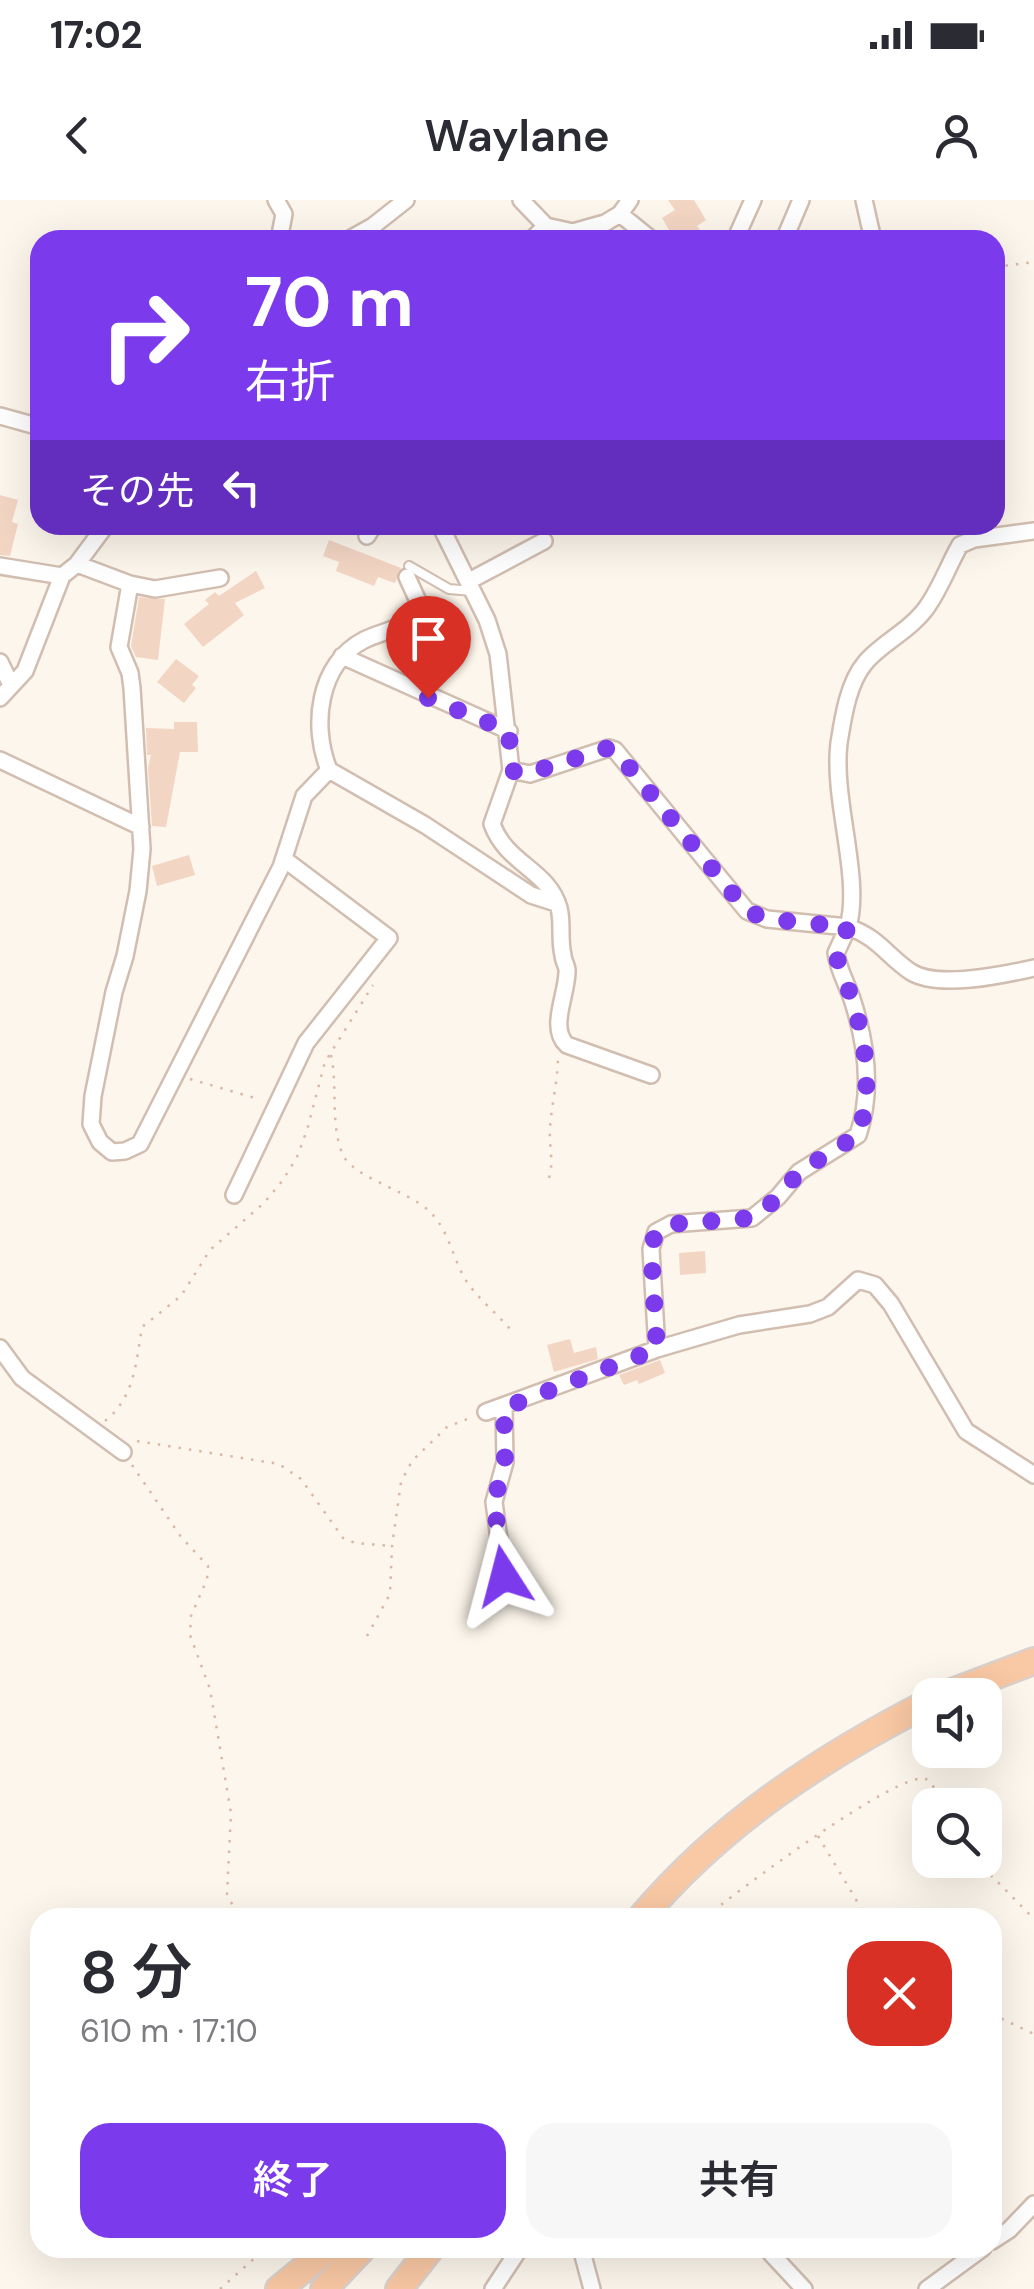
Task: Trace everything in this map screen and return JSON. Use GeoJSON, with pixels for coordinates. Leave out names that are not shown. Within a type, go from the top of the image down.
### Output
{"type":"FeatureCollection","features":[{"type":"Feature","properties":{"kind":"highway"},"geometry":{"type":"LineString","coordinates":[[989,1678],[1034,1661]]}},
{"type":"Feature","properties":{"kind":"highway"},"geometry":{"type":"LineString","coordinates":[[653,1908],[694,1862],[771,1797],[842,1750],[912,1712]]}},
{"type":"Feature","properties":{"kind":"highway"},"geometry":{"type":"LineString","coordinates":[[279,2289],[317,2258]]}},
{"type":"Feature","properties":{"kind":"highway"},"geometry":{"type":"LineString","coordinates":[[324,2289],[353,2258]]}},
{"type":"Feature","properties":{"kind":"highway"},"geometry":{"type":"LineString","coordinates":[[399,2289],[422,2258]]}},
{"type":"Feature","properties":{"kind":"street"},"geometry":{"type":"LineString","coordinates":[[276,200],[284,214],[281,230]]}},
{"type":"Feature","properties":{"kind":"street"},"geometry":{"type":"LineString","coordinates":[[367,230],[406,200]]}},
{"type":"Feature","properties":{"kind":"street"},"geometry":{"type":"LineString","coordinates":[[521,200],[546,226],[570,230]]}},
{"type":"Feature","properties":{"kind":"street"},"geometry":{"type":"LineString","coordinates":[[740,230],[753,200]]}},
{"type":"Feature","properties":{"kind":"street"},"geometry":{"type":"LineString","coordinates":[[788,230],[801,200]]}},
{"type":"Feature","properties":{"kind":"street"},"geometry":{"type":"LineString","coordinates":[[864,200],[870,230]]}},
{"type":"Feature","properties":{"kind":"street"},"geometry":{"type":"LineString","coordinates":[[585,230],[625,207],[644,230]]}},
{"type":"Feature","properties":{"kind":"street"},"geometry":{"type":"LineString","coordinates":[[541,230],[546,226]]}},
{"type":"Feature","properties":{"kind":"street"},"geometry":{"type":"LineString","coordinates":[[0,416],[30,424]]}},
{"type":"Feature","properties":{"kind":"street"},"geometry":{"type":"LineString","coordinates":[[1005,534],[1034,530]]}},
{"type":"Feature","properties":{"kind":"street"},"geometry":{"type":"LineString","coordinates":[[6,692],[25,671],[62,576],[77,564],[99,535]]}},
{"type":"Feature","properties":{"kind":"street"},"geometry":{"type":"LineString","coordinates":[[445,535],[472,586],[498,654],[511,770],[492,824],[502,846],[542,878],[556,904],[567,968],[558,1028],[560,1039],[567,1045],[652,1074]]}},
{"type":"Feature","properties":{"kind":"street"},"geometry":{"type":"LineString","coordinates":[[657,1349],[651,1248],[656,1232],[671,1224],[752,1218],[778,1198],[799,1172],[858,1135],[866,1104],[862,1043],[836,953],[848,927],[851,908],[840,803],[839,746],[855,680],[865,661],[926,609],[960,546],[974,538],[996,535]]}},
{"type":"Feature","properties":{"kind":"street"},"geometry":{"type":"LineString","coordinates":[[472,586],[544,541]]}},
{"type":"Feature","properties":{"kind":"street"},"geometry":{"type":"LineString","coordinates":[[77,564],[155,589],[220,578]]}},
{"type":"Feature","properties":{"kind":"street"},"geometry":{"type":"LineString","coordinates":[[0,566],[62,576]]}},
{"type":"Feature","properties":{"kind":"street"},"geometry":{"type":"LineString","coordinates":[[408,571],[418,600],[414,618],[365,639],[342,656],[325,680],[321,738],[328,770],[424,825],[531,895],[556,904]]}},
{"type":"Feature","properties":{"kind":"street"},"geometry":{"type":"LineString","coordinates":[[130,584],[120,647],[132,688],[142,849],[138,891],[93,1096],[91,1124],[100,1142],[112,1152],[140,1144],[284,859],[304,796],[328,770]]}},
{"type":"Feature","properties":{"kind":"street"},"geometry":{"type":"LineString","coordinates":[[342,656],[509,731]]}},
{"type":"Feature","properties":{"kind":"street"},"geometry":{"type":"LineString","coordinates":[[0,662],[6,692]]}},
{"type":"Feature","properties":{"kind":"street"},"geometry":{"type":"LineString","coordinates":[[511,770],[530,774],[608,748],[615,750],[747,911],[767,919],[848,927],[880,943],[906,968],[923,977],[952,980],[1034,968]]}},
{"type":"Feature","properties":{"kind":"street"},"geometry":{"type":"LineString","coordinates":[[0,760],[140,827]]}},
{"type":"Feature","properties":{"kind":"street"},"geometry":{"type":"LineString","coordinates":[[234,1195],[306,1043],[389,938],[284,859]]}},
{"type":"Feature","properties":{"kind":"street"},"geometry":{"type":"LineString","coordinates":[[486,1412],[657,1349],[739,1325],[810,1314],[828,1307],[858,1280],[876,1285],[891,1304],[966,1431],[1034,1475]]}},
{"type":"Feature","properties":{"kind":"street"},"geometry":{"type":"LineString","coordinates":[[0,1348],[22,1378],[122,1452]]}},
{"type":"Feature","properties":{"kind":"street"},"geometry":{"type":"LineString","coordinates":[[504,1408],[505,1462],[494,1502],[504,1576]]}},
{"type":"Feature","properties":{"kind":"street"},"geometry":{"type":"LineString","coordinates":[[1002,2234],[1034,2204]]}},
{"type":"Feature","properties":{"kind":"street"},"geometry":{"type":"LineString","coordinates":[[493,2289],[513,2258]]}},
{"type":"Feature","properties":{"kind":"street"},"geometry":{"type":"LineString","coordinates":[[584,2258],[592,2289]]}},
{"type":"Feature","properties":{"kind":"street"},"geometry":{"type":"LineString","coordinates":[[775,2258],[804,2289]]}},
{"type":"Feature","properties":{"kind":"street"},"geometry":{"type":"LineString","coordinates":[[927,2289],[969,2258]]}},
{"type":"Feature","properties":{"kind":"lane"},"geometry":{"type":"LineString","coordinates":[[408,571],[449,589],[472,586]]}},
{"type":"Feature","properties":{"kind":"path"},"geometry":{"type":"LineString","coordinates":[[1005,266],[1034,262]]}},
{"type":"Feature","properties":{"kind":"path"},"geometry":{"type":"LineString","coordinates":[[549,1178],[560,1039]]}},
{"type":"Feature","properties":{"kind":"path"},"geometry":{"type":"LineString","coordinates":[[330,1053],[336,1079],[336,1126],[343,1156],[358,1174],[407,1194],[432,1213],[468,1284],[511,1330]]}},
{"type":"Feature","properties":{"kind":"path"},"geometry":{"type":"LineString","coordinates":[[175,1074],[255,1098]]}},
{"type":"Feature","properties":{"kind":"path"},"geometry":{"type":"LineString","coordinates":[[367,1636],[388,1602],[402,1482],[412,1461],[446,1427],[486,1412]]}},
{"type":"Feature","properties":{"kind":"path"},"geometry":{"type":"LineString","coordinates":[[108,1439],[278,1464],[301,1478],[343,1538],[356,1544],[392,1546]]}},
{"type":"Feature","properties":{"kind":"path"},"geometry":{"type":"LineString","coordinates":[[122,1452],[181,1537],[208,1566],[207,1579],[190,1616],[190,1635],[210,1689],[230,1813],[228,1894],[234,1908]]}},
{"type":"Feature","properties":{"kind":"path"},"geometry":{"type":"LineString","coordinates":[[718,1908],[817,1834],[915,1778],[924,1778],[934,1788]]}},
{"type":"Feature","properties":{"kind":"path"},"geometry":{"type":"LineString","coordinates":[[817,1834],[860,1908]]}},
{"type":"Feature","properties":{"kind":"path"},"geometry":{"type":"LineString","coordinates":[[993,1878],[1034,1920]]}},
{"type":"Feature","properties":{"kind":"path"},"geometry":{"type":"LineString","coordinates":[[1002,2019],[1034,2034]]}},
{"type":"Feature","properties":{"kind":"path"},"geometry":{"type":"LineString","coordinates":[[220,2289],[255,2258]]}},
{"type":"Feature","properties":{"kind":"building"},"geometry":{"type":"Polygon","coordinates":[[[668,200],[694,200],[706,220],[697,226],[700,230],[669,230],[662,218],[675,210],[668,200]]]}},
{"type":"Feature","properties":{"kind":"building"},"geometry":{"type":"Polygon","coordinates":[[[0,495],[18,500],[12,522],[18,524],[10,556],[0,555],[0,495]]]}},
{"type":"Feature","properties":{"kind":"building"},"geometry":{"type":"Polygon","coordinates":[[[329,540],[401,568],[395,583],[378,577],[374,586],[336,571],[339,562],[323,556],[329,540]]]}},
{"type":"Feature","properties":{"kind":"building"},"geometry":{"type":"Polygon","coordinates":[[[256,571],[265,588],[235,603],[244,615],[203,647],[184,624],[209,604],[205,600],[215,592],[219,596],[256,571]]]}},
{"type":"Feature","properties":{"kind":"building"},"geometry":{"type":"Polygon","coordinates":[[[139,597],[165,599],[158,660],[136,657],[131,646],[139,597]]]}},
{"type":"Feature","properties":{"kind":"building"},"geometry":{"type":"Polygon","coordinates":[[[176,659],[199,676],[192,685],[196,688],[184,703],[157,682],[176,659]]]}},
{"type":"Feature","properties":{"kind":"building"},"geometry":{"type":"Polygon","coordinates":[[[174,722],[197,722],[198,752],[180,752],[166,827],[152,826],[148,768],[151,755],[147,755],[146,728],[174,729],[174,722]]]}},
{"type":"Feature","properties":{"kind":"building"},"geometry":{"type":"Polygon","coordinates":[[[189,855],[195,875],[157,886],[152,866],[189,855]]]}},
{"type":"Feature","properties":{"kind":"building"},"geometry":{"type":"Polygon","coordinates":[[[705,1251],[706,1273],[680,1275],[679,1253],[705,1251]]]}},
{"type":"Feature","properties":{"kind":"building"},"geometry":{"type":"Polygon","coordinates":[[[570,1339],[574,1353],[596,1347],[598,1359],[554,1372],[547,1345],[570,1339]]]}},
{"type":"Feature","properties":{"kind":"building"},"geometry":{"type":"Polygon","coordinates":[[[660,1360],[665,1373],[639,1384],[637,1380],[624,1385],[619,1375],[660,1360]]]}},
{"type":"Feature","properties":{"kind":"route"},"geometry":{"type":"LineString","coordinates":[[428,698],[509,731],[511,770],[523,775],[608,748],[615,750],[747,911],[767,919],[848,927],[836,953],[857,1015],[866,1081],[866,1104],[858,1135],[799,1172],[765,1209],[752,1218],[671,1224],[656,1232],[651,1248],[657,1349],[504,1408],[505,1462],[494,1502],[504,1576]]}}]}
